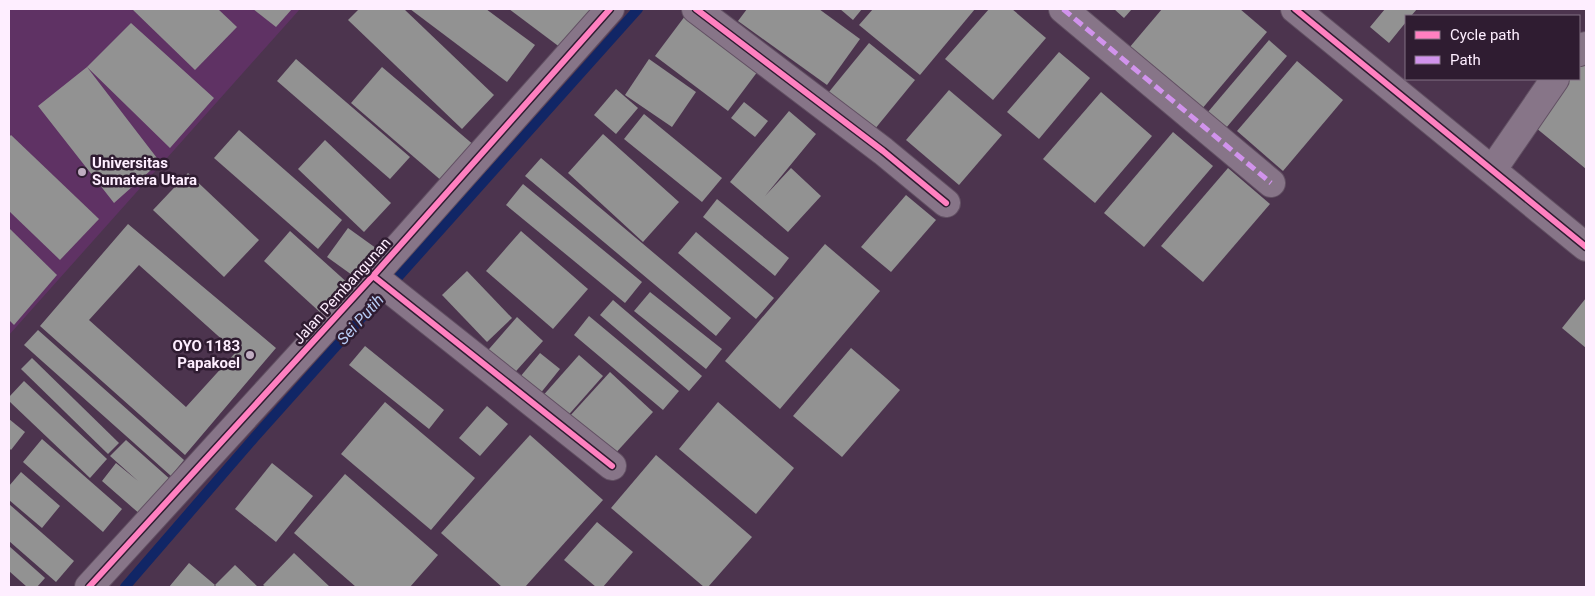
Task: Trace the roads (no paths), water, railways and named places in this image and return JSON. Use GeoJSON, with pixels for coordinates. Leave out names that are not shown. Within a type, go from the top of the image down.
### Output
{"type":"FeatureCollection","features":[{"type":"Feature","properties":{"kind":"street","name":"Jalan Pembangunan"},"geometry":{"type":"LineString","coordinates":[[89,587],[382,283],[610,9]]}},
{"type":"Feature","properties":{"kind":"street"},"geometry":{"type":"LineString","coordinates":[[696,9],[884,151],[946,204]]}},
{"type":"Feature","properties":{"kind":"street"},"geometry":{"type":"LineString","coordinates":[[1064,9],[1271,183]]}},
{"type":"Feature","properties":{"kind":"street"},"geometry":{"type":"LineString","coordinates":[[1295,9],[1586,246]]}},
{"type":"Feature","properties":{"kind":"street"},"geometry":{"type":"LineString","coordinates":[[1493,169],[1554,80]]}},
{"type":"Feature","properties":{"kind":"street"},"geometry":{"type":"LineString","coordinates":[[382,283],[612,466]]}},
{"type":"Feature","properties":{"kind":"waterway","name":"Sei Putih"},"geometry":{"type":"LineString","coordinates":[[125,587],[254,438],[638,9]]}},
{"type":"Feature","properties":{"kind":"place","name":"Universitas Sumatera Utara"},"geometry":{"type":"Point","coordinates":[82,172]}},
{"type":"Feature","properties":{"kind":"place","name":"OYO 1183 Papakoel"},"geometry":{"type":"Point","coordinates":[250,355]}}]}
